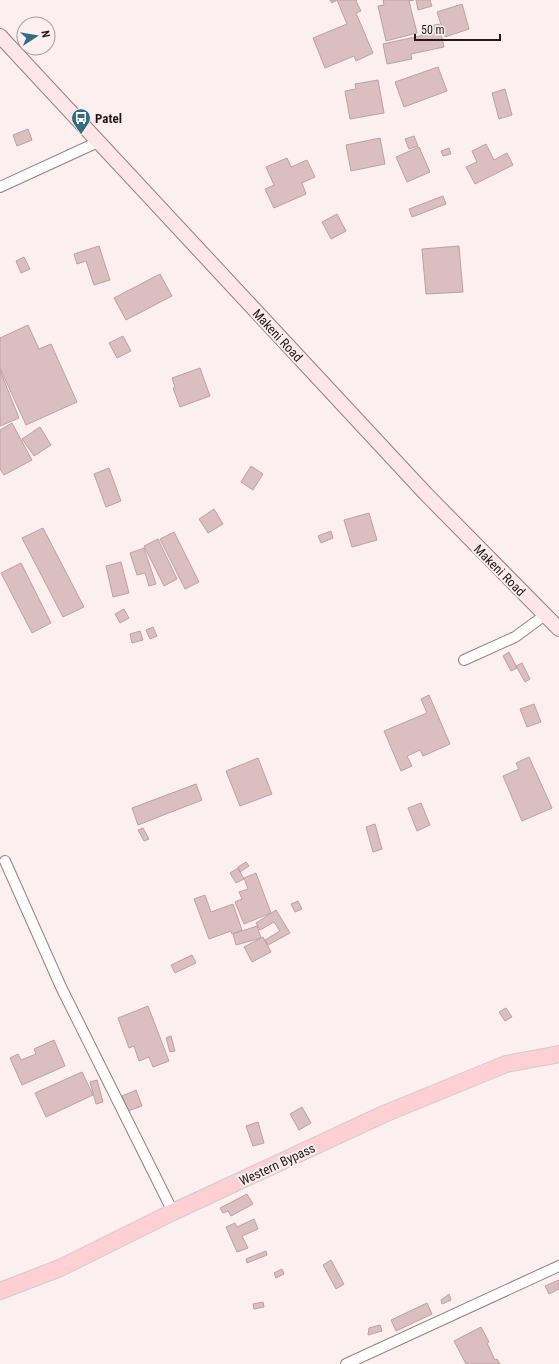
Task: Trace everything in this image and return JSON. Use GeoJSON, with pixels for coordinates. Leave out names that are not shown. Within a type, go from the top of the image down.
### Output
{"type":"FeatureCollection","features":[{"type":"Feature","properties":{"kind":"main road","name":"Makeni Road"},"geometry":{"type":"LineString","coordinates":[[0,36],[421,488],[559,629]]}},
{"type":"Feature","properties":{"kind":"main road","name":"Western Bypass"},"geometry":{"type":"LineString","coordinates":[[0,1291],[60,1268],[173,1212],[384,1114],[506,1064],[559,1054]]}},
{"type":"Feature","properties":{"kind":"street"},"geometry":{"type":"LineString","coordinates":[[0,187],[98,142]]}},
{"type":"Feature","properties":{"kind":"street"},"geometry":{"type":"LineString","coordinates":[[464,660],[515,637],[545,615]]}},
{"type":"Feature","properties":{"kind":"street"},"geometry":{"type":"LineString","coordinates":[[5,860],[61,987],[173,1212]]}},
{"type":"Feature","properties":{"kind":"street"},"geometry":{"type":"LineString","coordinates":[[346,1364],[559,1266]]}},
{"type":"Feature","properties":{"kind":"building"},"geometry":{"type":"Polygon","coordinates":[[[330,0],[337,0],[332,3],[330,0]]]}},
{"type":"Feature","properties":{"kind":"building"},"geometry":{"type":"Polygon","coordinates":[[[337,0],[357,0],[356,1],[361,11],[356,13],[373,53],[356,61],[354,56],[325,68],[313,38],[347,24],[337,0]]]}},
{"type":"Feature","properties":{"kind":"building"},"geometry":{"type":"Polygon","coordinates":[[[383,0],[414,0],[409,1],[417,33],[386,41],[378,6],[384,5],[383,0]]]}},
{"type":"Feature","properties":{"kind":"building"},"geometry":{"type":"Polygon","coordinates":[[[416,0],[430,0],[432,6],[418,10],[416,0]]]}},
{"type":"Feature","properties":{"kind":"building"},"geometry":{"type":"Polygon","coordinates":[[[462,4],[469,29],[445,37],[437,12],[462,4]]]}},
{"type":"Feature","properties":{"kind":"building"},"geometry":{"type":"Polygon","coordinates":[[[439,24],[444,47],[411,54],[412,59],[387,64],[383,44],[424,35],[422,28],[439,24]]]}},
{"type":"Feature","properties":{"kind":"building"},"geometry":{"type":"Polygon","coordinates":[[[438,67],[447,91],[404,107],[395,82],[438,67]]]}},
{"type":"Feature","properties":{"kind":"building"},"geometry":{"type":"Polygon","coordinates":[[[378,80],[384,113],[350,119],[345,91],[356,89],[355,84],[378,80]]]}},
{"type":"Feature","properties":{"kind":"building"},"geometry":{"type":"Polygon","coordinates":[[[505,89],[512,115],[499,119],[492,93],[505,89]]]}},
{"type":"Feature","properties":{"kind":"building"},"geometry":{"type":"Polygon","coordinates":[[[28,129],[32,140],[17,146],[13,135],[28,129]]]}},
{"type":"Feature","properties":{"kind":"building"},"geometry":{"type":"Polygon","coordinates":[[[414,136],[418,146],[409,149],[405,139],[414,136]]]}},
{"type":"Feature","properties":{"kind":"building"},"geometry":{"type":"Polygon","coordinates":[[[380,138],[385,164],[351,171],[346,145],[380,138]]]}},
{"type":"Feature","properties":{"kind":"building"},"geometry":{"type":"Polygon","coordinates":[[[486,144],[494,160],[507,153],[513,165],[475,184],[466,167],[477,162],[472,151],[486,144]]]}},
{"type":"Feature","properties":{"kind":"building"},"geometry":{"type":"Polygon","coordinates":[[[419,147],[430,172],[407,182],[396,157],[419,147]]]}},
{"type":"Feature","properties":{"kind":"building"},"geometry":{"type":"Polygon","coordinates":[[[449,148],[451,154],[443,156],[441,151],[449,148]]]}},
{"type":"Feature","properties":{"kind":"building"},"geometry":{"type":"Polygon","coordinates":[[[287,158],[291,167],[307,160],[315,177],[302,183],[306,194],[274,208],[265,189],[274,185],[266,167],[287,158]]]}},
{"type":"Feature","properties":{"kind":"building"},"geometry":{"type":"Polygon","coordinates":[[[443,196],[446,204],[412,217],[409,209],[443,196]]]}},
{"type":"Feature","properties":{"kind":"building"},"geometry":{"type":"Polygon","coordinates":[[[337,214],[346,231],[331,239],[322,222],[337,214]]]}},
{"type":"Feature","properties":{"kind":"building"},"geometry":{"type":"Polygon","coordinates":[[[99,246],[110,280],[94,285],[86,261],[77,264],[74,254],[99,246]]]}},
{"type":"Feature","properties":{"kind":"building"},"geometry":{"type":"Polygon","coordinates":[[[459,246],[463,292],[426,294],[422,249],[459,246]]]}},
{"type":"Feature","properties":{"kind":"building"},"geometry":{"type":"Polygon","coordinates":[[[24,257],[30,269],[21,273],[16,261],[24,257]]]}},
{"type":"Feature","properties":{"kind":"building"},"geometry":{"type":"Polygon","coordinates":[[[160,274],[172,296],[126,320],[114,298],[160,274]]]}},
{"type":"Feature","properties":{"kind":"building"},"geometry":{"type":"Polygon","coordinates":[[[28,325],[39,349],[51,344],[77,402],[26,425],[0,368],[0,338],[28,325]]]}},
{"type":"Feature","properties":{"kind":"building"},"geometry":{"type":"Polygon","coordinates":[[[123,336],[131,351],[117,358],[109,343],[123,336]]]}},
{"type":"Feature","properties":{"kind":"building"},"geometry":{"type":"Polygon","coordinates":[[[200,368],[210,396],[180,407],[173,388],[175,387],[172,378],[200,368]]]}},
{"type":"Feature","properties":{"kind":"building"},"geometry":{"type":"Polygon","coordinates":[[[0,370],[19,418],[0,426],[0,370]]]}},
{"type":"Feature","properties":{"kind":"building"},"geometry":{"type":"Polygon","coordinates":[[[12,423],[32,460],[4,475],[0,469],[0,430],[12,423]]]}},
{"type":"Feature","properties":{"kind":"building"},"geometry":{"type":"Polygon","coordinates":[[[40,427],[51,445],[34,456],[22,439],[40,427]]]}},
{"type":"Feature","properties":{"kind":"building"},"geometry":{"type":"Polygon","coordinates":[[[251,466],[263,474],[253,490],[241,482],[251,466]]]}},
{"type":"Feature","properties":{"kind":"building"},"geometry":{"type":"Polygon","coordinates":[[[109,468],[121,501],[106,507],[94,474],[109,468]]]}},
{"type":"Feature","properties":{"kind":"building"},"geometry":{"type":"Polygon","coordinates":[[[214,509],[223,524],[208,533],[199,519],[214,509]]]}},
{"type":"Feature","properties":{"kind":"building"},"geometry":{"type":"Polygon","coordinates":[[[369,513],[377,540],[352,547],[344,520],[369,513]]]}},
{"type":"Feature","properties":{"kind":"building"},"geometry":{"type":"Polygon","coordinates":[[[43,528],[84,607],[63,617],[22,538],[43,528]]]}},
{"type":"Feature","properties":{"kind":"building"},"geometry":{"type":"Polygon","coordinates":[[[331,531],[333,538],[321,543],[318,536],[331,531]]]}},
{"type":"Feature","properties":{"kind":"building"},"geometry":{"type":"Polygon","coordinates":[[[174,532],[199,582],[185,589],[160,539],[174,532]]]}},
{"type":"Feature","properties":{"kind":"building"},"geometry":{"type":"Polygon","coordinates":[[[158,539],[177,579],[164,586],[144,546],[158,539]]]}},
{"type":"Feature","properties":{"kind":"building"},"geometry":{"type":"Polygon","coordinates":[[[144,548],[156,584],[149,586],[145,573],[137,575],[130,553],[144,548]]]}},
{"type":"Feature","properties":{"kind":"building"},"geometry":{"type":"Polygon","coordinates":[[[121,562],[129,593],[113,597],[106,566],[121,562]]]}},
{"type":"Feature","properties":{"kind":"building"},"geometry":{"type":"Polygon","coordinates":[[[21,563],[51,623],[32,633],[1,573],[21,563]]]}},
{"type":"Feature","properties":{"kind":"building"},"geometry":{"type":"Polygon","coordinates":[[[124,609],[129,618],[120,623],[115,614],[124,609]]]}},
{"type":"Feature","properties":{"kind":"building"},"geometry":{"type":"Polygon","coordinates":[[[153,627],[157,636],[150,639],[146,630],[153,627]]]}},
{"type":"Feature","properties":{"kind":"building"},"geometry":{"type":"Polygon","coordinates":[[[140,631],[143,640],[132,643],[130,634],[140,631]]]}},
{"type":"Feature","properties":{"kind":"building"},"geometry":{"type":"Polygon","coordinates":[[[509,652],[517,668],[511,671],[503,656],[509,652]]]}},
{"type":"Feature","properties":{"kind":"building"},"geometry":{"type":"Polygon","coordinates":[[[522,663],[530,679],[525,682],[516,666],[522,663]]]}},
{"type":"Feature","properties":{"kind":"building"},"geometry":{"type":"Polygon","coordinates":[[[429,695],[450,744],[423,756],[420,750],[407,756],[412,766],[401,771],[384,731],[427,713],[421,699],[429,695]]]}},
{"type":"Feature","properties":{"kind":"building"},"geometry":{"type":"Polygon","coordinates":[[[534,704],[541,722],[527,727],[520,709],[534,704]]]}},
{"type":"Feature","properties":{"kind":"building"},"geometry":{"type":"Polygon","coordinates":[[[529,757],[552,808],[522,821],[503,776],[519,769],[516,763],[529,757]]]}},
{"type":"Feature","properties":{"kind":"building"},"geometry":{"type":"Polygon","coordinates":[[[258,758],[272,794],[240,806],[226,771],[258,758]]]}},
{"type":"Feature","properties":{"kind":"building"},"geometry":{"type":"Polygon","coordinates":[[[196,784],[202,800],[138,825],[132,808],[196,784]]]}},
{"type":"Feature","properties":{"kind":"building"},"geometry":{"type":"Polygon","coordinates":[[[421,803],[430,825],[417,831],[408,808],[421,803]]]}},
{"type":"Feature","properties":{"kind":"building"},"geometry":{"type":"Polygon","coordinates":[[[375,824],[382,849],[373,852],[366,827],[375,824]]]}},
{"type":"Feature","properties":{"kind":"building"},"geometry":{"type":"Polygon","coordinates":[[[143,828],[149,839],[144,841],[138,830],[143,828]]]}},
{"type":"Feature","properties":{"kind":"building"},"geometry":{"type":"Polygon","coordinates":[[[246,862],[249,866],[240,872],[238,867],[246,862]]]}},
{"type":"Feature","properties":{"kind":"building"},"geometry":{"type":"Polygon","coordinates":[[[238,868],[244,879],[236,883],[230,873],[238,868]]]}},
{"type":"Feature","properties":{"kind":"building"},"geometry":{"type":"Polygon","coordinates":[[[256,873],[271,913],[244,924],[235,902],[242,899],[239,892],[248,889],[244,878],[256,873]]]}},
{"type":"Feature","properties":{"kind":"building"},"geometry":{"type":"Polygon","coordinates":[[[205,895],[211,912],[233,904],[242,930],[232,934],[231,931],[209,939],[194,899],[205,895]]]}},
{"type":"Feature","properties":{"kind":"building"},"geometry":{"type":"Polygon","coordinates":[[[298,901],[302,909],[295,912],[291,904],[298,901]]]}},
{"type":"Feature","properties":{"kind":"building"},"geometry":{"type":"Polygon","coordinates":[[[276,910],[290,933],[268,945],[265,940],[280,931],[274,922],[260,930],[256,923],[276,910]]]}},
{"type":"Feature","properties":{"kind":"building"},"geometry":{"type":"Polygon","coordinates":[[[257,926],[261,938],[236,945],[233,934],[257,926]]]}},
{"type":"Feature","properties":{"kind":"building"},"geometry":{"type":"Polygon","coordinates":[[[263,937],[271,952],[252,962],[244,947],[263,937]]]}},
{"type":"Feature","properties":{"kind":"building"},"geometry":{"type":"Polygon","coordinates":[[[192,955],[196,963],[175,973],[171,965],[192,955]]]}},
{"type":"Feature","properties":{"kind":"building"},"geometry":{"type":"Polygon","coordinates":[[[148,1006],[169,1061],[153,1067],[149,1057],[139,1061],[134,1046],[129,1048],[118,1018],[148,1006]]]}},
{"type":"Feature","properties":{"kind":"building"},"geometry":{"type":"Polygon","coordinates":[[[506,1008],[512,1017],[505,1021],[499,1012],[506,1008]]]}},
{"type":"Feature","properties":{"kind":"building"},"geometry":{"type":"Polygon","coordinates":[[[171,1036],[175,1051],[170,1052],[166,1038],[171,1036]]]}},
{"type":"Feature","properties":{"kind":"building"},"geometry":{"type":"Polygon","coordinates":[[[54,1040],[65,1066],[22,1085],[10,1058],[18,1054],[21,1060],[36,1054],[34,1049],[54,1040]]]}},
{"type":"Feature","properties":{"kind":"building"},"geometry":{"type":"Polygon","coordinates":[[[82,1072],[93,1095],[46,1117],[35,1093],[82,1072]]]}},
{"type":"Feature","properties":{"kind":"building"},"geometry":{"type":"Polygon","coordinates":[[[97,1080],[103,1102],[96,1104],[90,1082],[97,1080]]]}},
{"type":"Feature","properties":{"kind":"building"},"geometry":{"type":"Polygon","coordinates":[[[136,1090],[142,1106],[128,1111],[122,1096],[136,1090]]]}},
{"type":"Feature","properties":{"kind":"building"},"geometry":{"type":"Polygon","coordinates":[[[302,1107],[311,1123],[299,1130],[290,1114],[302,1107]]]}},
{"type":"Feature","properties":{"kind":"building"},"geometry":{"type":"Polygon","coordinates":[[[258,1122],[264,1143],[253,1146],[246,1126],[258,1122]]]}},
{"type":"Feature","properties":{"kind":"building"},"geometry":{"type":"Polygon","coordinates":[[[247,1194],[253,1204],[231,1216],[228,1211],[223,1213],[220,1208],[247,1194]]]}},
{"type":"Feature","properties":{"kind":"building"},"geometry":{"type":"Polygon","coordinates":[[[254,1219],[258,1229],[242,1236],[248,1248],[237,1252],[226,1227],[235,1223],[237,1227],[254,1219]]]}},
{"type":"Feature","properties":{"kind":"building"},"geometry":{"type":"Polygon","coordinates":[[[266,1251],[267,1255],[247,1263],[246,1259],[266,1251]]]}},
{"type":"Feature","properties":{"kind":"building"},"geometry":{"type":"Polygon","coordinates":[[[331,1260],[344,1284],[336,1289],[323,1265],[331,1260]]]}},
{"type":"Feature","properties":{"kind":"building"},"geometry":{"type":"Polygon","coordinates":[[[282,1269],[284,1274],[276,1278],[274,1273],[282,1269]]]}},
{"type":"Feature","properties":{"kind":"building"},"geometry":{"type":"Polygon","coordinates":[[[559,1280],[559,1289],[549,1294],[545,1286],[559,1280]]]}},
{"type":"Feature","properties":{"kind":"building"},"geometry":{"type":"Polygon","coordinates":[[[449,1294],[451,1300],[442,1304],[441,1300],[449,1294]]]}},
{"type":"Feature","properties":{"kind":"building"},"geometry":{"type":"Polygon","coordinates":[[[263,1302],[264,1307],[254,1309],[253,1304],[263,1302]]]}},
{"type":"Feature","properties":{"kind":"building"},"geometry":{"type":"Polygon","coordinates":[[[427,1303],[432,1314],[396,1331],[391,1320],[427,1303]]]}},
{"type":"Feature","properties":{"kind":"building"},"geometry":{"type":"Polygon","coordinates":[[[380,1325],[382,1331],[368,1335],[369,1328],[380,1325]]]}},
{"type":"Feature","properties":{"kind":"building"},"geometry":{"type":"Polygon","coordinates":[[[481,1327],[489,1342],[487,1343],[495,1360],[497,1359],[500,1364],[466,1364],[454,1341],[481,1327]]]}},
{"type":"Feature","properties":{"kind":"place","name":"Patel"},"geometry":{"type":"Point","coordinates":[81,135]}}]}
